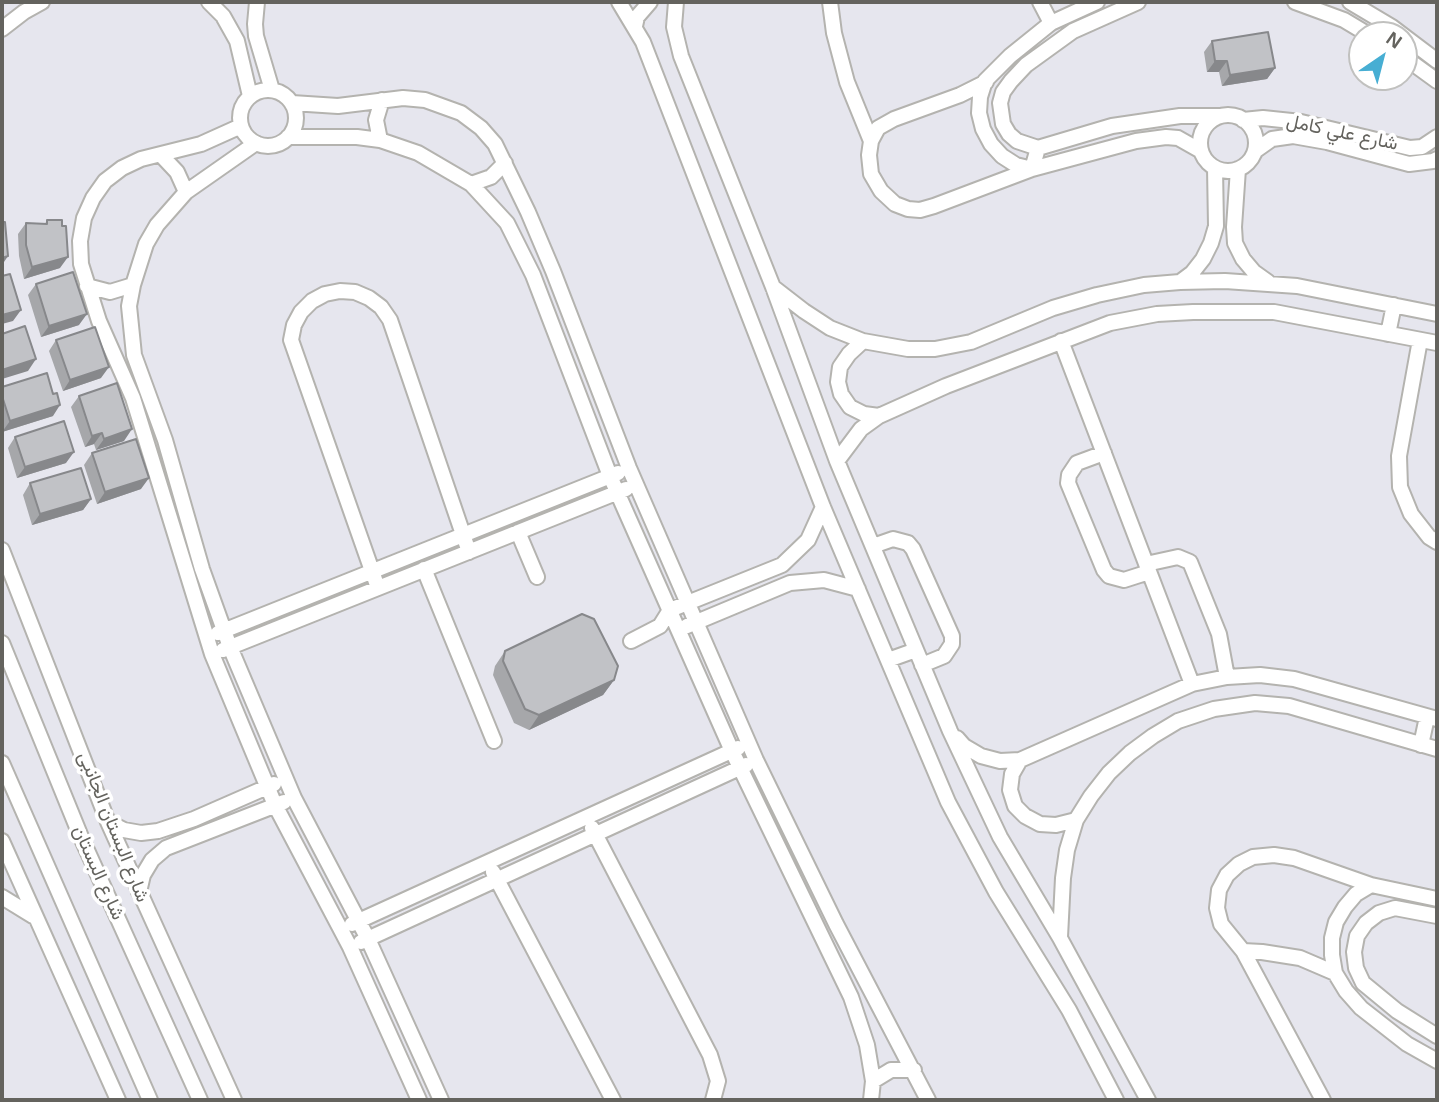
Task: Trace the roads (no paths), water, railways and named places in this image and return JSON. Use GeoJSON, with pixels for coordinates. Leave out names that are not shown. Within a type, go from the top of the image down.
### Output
{"type":"FeatureCollection","features":[{"type":"Feature","properties":{"kind":"street"},"geometry":{"type":"LineString","coordinates":[[2,29],[42,2]]}},
{"type":"Feature","properties":{"kind":"street"},"geometry":{"type":"LineString","coordinates":[[209,2],[223,16],[237,41],[250,96]]}},
{"type":"Feature","properties":{"kind":"street"},"geometry":{"type":"LineString","coordinates":[[257,2],[256,36],[272,90]]}},
{"type":"Feature","properties":{"kind":"street"},"geometry":{"type":"LineString","coordinates":[[620,2],[635,26],[823,507],[948,802],[974,854],[1069,1010],[1116,1100]]}},
{"type":"Feature","properties":{"kind":"street"},"geometry":{"type":"LineString","coordinates":[[635,26],[642,8],[650,2]]}},
{"type":"Feature","properties":{"kind":"street"},"geometry":{"type":"LineString","coordinates":[[676,2],[674,27],[681,56],[773,287],[837,461],[950,731],[1000,838],[1060,938],[1148,1100]]}},
{"type":"Feature","properties":{"kind":"street"},"geometry":{"type":"LineString","coordinates":[[830,2],[834,33],[848,82],[871,141]]}},
{"type":"Feature","properties":{"kind":"street"},"geometry":{"type":"LineString","coordinates":[[1041,2],[1051,23]]}},
{"type":"Feature","properties":{"kind":"street"},"geometry":{"type":"LineString","coordinates":[[1097,2],[1051,23],[1016,50],[985,81],[960,95],[894,119],[878,128],[871,141],[869,155],[871,174],[881,191],[895,204],[920,210],[1032,169],[1136,141],[1178,138],[1201,151]]}},
{"type":"Feature","properties":{"kind":"street"},"geometry":{"type":"LineString","coordinates":[[1138,2],[1093,21],[1055,43],[1026,65],[1003,92],[1000,103],[1003,124],[1017,141],[1038,148],[1135,122],[1180,116],[1221,116],[1233,116],[1252,128],[1256,139],[1255,151],[1248,163],[1238,169],[1226,171],[1215,168],[1206,161],[1201,151],[1200,139],[1204,129],[1211,121],[1221,116]]}},
{"type":"Feature","properties":{"kind":"street"},"geometry":{"type":"LineString","coordinates":[[1295,2],[1348,22]]}},
{"type":"Feature","properties":{"kind":"street"},"geometry":{"type":"LineString","coordinates":[[1350,2],[1392,27],[1437,61]]}},
{"type":"Feature","properties":{"kind":"street"},"geometry":{"type":"LineString","coordinates":[[1418,66],[1437,79]]}},
{"type":"Feature","properties":{"kind":"street"},"geometry":{"type":"LineString","coordinates":[[985,81],[1003,92]]}},
{"type":"Feature","properties":{"kind":"street"},"geometry":{"type":"LineString","coordinates":[[985,81],[979,113],[991,144],[1002,156],[1016,165],[1032,169]]}},
{"type":"Feature","properties":{"kind":"street"},"geometry":{"type":"LineString","coordinates":[[260,90],[272,90],[283,94],[292,103],[296,115],[294,127],[288,137],[278,144],[267,146],[256,143],[247,136],[241,126],[240,115],[243,104],[250,96],[260,90]]}},
{"type":"Feature","properties":{"kind":"street"},"geometry":{"type":"LineString","coordinates":[[292,103],[338,107],[404,98],[425,100],[461,113],[481,128],[495,144],[557,280],[636,485],[756,760],[836,924],[928,1100]]}},
{"type":"Feature","properties":{"kind":"street"},"geometry":{"type":"LineString","coordinates":[[380,140],[376,120],[382,100]]}},
{"type":"Feature","properties":{"kind":"street","name":"شارع علي كامل"},"geometry":{"type":"LineString","coordinates":[[1243,120],[1263,118],[1301,122],[1410,148],[1422,147],[1437,137]]}},
{"type":"Feature","properties":{"kind":"street"},"geometry":{"type":"LineString","coordinates":[[241,126],[201,144],[141,159],[122,168],[105,181],[84,218],[80,241],[81,264],[99,321],[133,397],[212,654],[275,805],[350,947],[419,1100]]}},
{"type":"Feature","properties":{"kind":"street"},"geometry":{"type":"LineString","coordinates":[[288,137],[335,136],[380,140],[418,153],[471,184],[507,223],[533,275],[610,476],[739,768],[861,1021],[873,1081],[871,1100]]}},
{"type":"Feature","properties":{"kind":"street","name":"شارع علي كامل"},"geometry":{"type":"LineString","coordinates":[[1255,151],[1272,139],[1293,136],[1437,170]]}},
{"type":"Feature","properties":{"kind":"street"},"geometry":{"type":"LineString","coordinates":[[256,143],[186,192],[170,207],[146,244],[133,285],[130,306],[134,355],[165,440],[202,569],[230,647],[285,780],[368,939],[440,1100]]}},
{"type":"Feature","properties":{"kind":"street"},"geometry":{"type":"LineString","coordinates":[[1032,169],[1038,148]]}},
{"type":"Feature","properties":{"kind":"street"},"geometry":{"type":"LineString","coordinates":[[1409,164],[1410,148]]}},
{"type":"Feature","properties":{"kind":"street"},"geometry":{"type":"LineString","coordinates":[[161,155],[177,172],[186,192]]}},
{"type":"Feature","properties":{"kind":"street","name":"شارع علي كامل"},"geometry":{"type":"LineString","coordinates":[[1409,164],[1433,162],[1437,159]]}},
{"type":"Feature","properties":{"kind":"street"},"geometry":{"type":"LineString","coordinates":[[471,184],[491,177],[505,163]]}},
{"type":"Feature","properties":{"kind":"street"},"geometry":{"type":"LineString","coordinates":[[1180,282],[1192,273],[1211,243],[1216,226],[1215,168]]}},
{"type":"Feature","properties":{"kind":"street"},"geometry":{"type":"LineString","coordinates":[[1238,169],[1235,243],[1254,272],[1270,283]]}},
{"type":"Feature","properties":{"kind":"street"},"geometry":{"type":"LineString","coordinates":[[773,287],[830,328],[863,341],[908,349],[935,349],[971,342],[1054,308],[1097,295],[1144,285],[1180,282],[1270,283],[1310,288],[1437,314]]}},
{"type":"Feature","properties":{"kind":"street"},"geometry":{"type":"LineString","coordinates":[[87,286],[110,292],[133,285]]}},
{"type":"Feature","properties":{"kind":"street"},"geometry":{"type":"LineString","coordinates":[[377,588],[291,340],[294,325],[301,312],[312,301],[326,294],[340,291],[362,295],[381,307],[390,320],[470,552]]}},
{"type":"Feature","properties":{"kind":"street"},"geometry":{"type":"LineString","coordinates":[[1388,334],[1394,305]]}},
{"type":"Feature","properties":{"kind":"street"},"geometry":{"type":"LineString","coordinates":[[837,461],[861,429],[879,415],[946,386],[1110,323],[1157,314],[1207,311],[1273,312],[1437,343]]}},
{"type":"Feature","properties":{"kind":"street"},"geometry":{"type":"LineString","coordinates":[[1420,340],[1399,456],[1400,487],[1411,514],[1429,537],[1437,542]]}},
{"type":"Feature","properties":{"kind":"street"},"geometry":{"type":"LineString","coordinates":[[863,341],[840,367],[838,382],[841,394],[850,407],[864,414],[879,415]]}},
{"type":"Feature","properties":{"kind":"street"},"geometry":{"type":"LineString","coordinates":[[1061,341],[1192,684]]}},
{"type":"Feature","properties":{"kind":"street"},"geometry":{"type":"LineString","coordinates":[[1104,453],[1077,463],[1068,483],[1104,570],[1109,576],[1124,580],[1178,556],[1190,562],[1219,634],[1227,677]]}},
{"type":"Feature","properties":{"kind":"street"},"geometry":{"type":"LineString","coordinates":[[206,638],[629,468]]}},
{"type":"Feature","properties":{"kind":"street"},"geometry":{"type":"LineString","coordinates":[[212,654],[636,485]]}},
{"type":"Feature","properties":{"kind":"street"},"geometry":{"type":"LineString","coordinates":[[631,641],[660,626],[670,610],[782,565],[808,540],[823,507]]}},
{"type":"Feature","properties":{"kind":"street"},"geometry":{"type":"LineString","coordinates":[[518,532],[537,577]]}},
{"type":"Feature","properties":{"kind":"street"},"geometry":{"type":"LineString","coordinates":[[873,547],[901,540],[913,549],[952,636],[952,644],[944,656],[922,665]]}},
{"type":"Feature","properties":{"kind":"street","name":"شارع البستان الجانبى"},"geometry":{"type":"LineString","coordinates":[[2,550],[108,822],[234,1100]]}},
{"type":"Feature","properties":{"kind":"street"},"geometry":{"type":"LineString","coordinates":[[424,569],[494,741]]}},
{"type":"Feature","properties":{"kind":"street"},"geometry":{"type":"LineString","coordinates":[[660,626],[678,630],[790,583],[824,580],[858,589]]}},
{"type":"Feature","properties":{"kind":"street","name":"شارع البستان"},"geometry":{"type":"LineString","coordinates":[[2,643],[81,836],[200,1100]]}},
{"type":"Feature","properties":{"kind":"street"},"geometry":{"type":"LineString","coordinates":[[888,660],[916,650]]}},
{"type":"Feature","properties":{"kind":"street"},"geometry":{"type":"LineString","coordinates":[[950,731],[964,746],[981,756],[1000,761],[1020,760],[1192,684],[1227,677],[1260,676],[1294,679],[1432,718],[1421,745]]}},
{"type":"Feature","properties":{"kind":"street"},"geometry":{"type":"LineString","coordinates":[[1060,938],[1063,878],[1067,850],[1076,820],[1109,773],[1130,753],[1178,721],[1214,709],[1255,704],[1289,706],[1437,749]]}},
{"type":"Feature","properties":{"kind":"street"},"geometry":{"type":"LineString","coordinates":[[340,929],[749,744]]}},
{"type":"Feature","properties":{"kind":"street"},"geometry":{"type":"LineString","coordinates":[[350,947],[756,760]]}},
{"type":"Feature","properties":{"kind":"street"},"geometry":{"type":"LineString","coordinates":[[1020,760],[1012,774],[1010,790],[1015,806],[1025,816],[1040,824],[1056,825],[1076,820]]}},
{"type":"Feature","properties":{"kind":"street"},"geometry":{"type":"LineString","coordinates":[[2,763],[8,798],[150,1100]]}},
{"type":"Feature","properties":{"kind":"street"},"geometry":{"type":"LineString","coordinates":[[108,822],[124,830],[141,833],[158,831],[194,819],[285,780]]}},
{"type":"Feature","properties":{"kind":"street"},"geometry":{"type":"LineString","coordinates":[[139,892],[143,875],[152,860],[166,848],[294,798]]}},
{"type":"Feature","properties":{"kind":"street"},"geometry":{"type":"LineString","coordinates":[[587,817],[710,1055],[718,1081],[713,1100]]}},
{"type":"Feature","properties":{"kind":"street"},"geometry":{"type":"LineString","coordinates":[[2,841],[33,916],[118,1100]]}},
{"type":"Feature","properties":{"kind":"street"},"geometry":{"type":"LineString","coordinates":[[1323,1100],[1243,951],[1221,924],[1217,908],[1219,890],[1227,875],[1239,864],[1253,857],[1274,855],[1294,858],[1399,893],[1437,899]]}},
{"type":"Feature","properties":{"kind":"street"},"geometry":{"type":"LineString","coordinates":[[488,862],[613,1100]]}},
{"type":"Feature","properties":{"kind":"street"},"geometry":{"type":"LineString","coordinates":[[1371,885],[1350,901],[1336,922],[1332,938],[1335,973],[1361,1008],[1407,1044],[1437,1061]]}},
{"type":"Feature","properties":{"kind":"street"},"geometry":{"type":"LineString","coordinates":[[1395,908],[1399,893]]}},
{"type":"Feature","properties":{"kind":"street"},"geometry":{"type":"LineString","coordinates":[[2,897],[33,916]]}},
{"type":"Feature","properties":{"kind":"street"},"geometry":{"type":"LineString","coordinates":[[1437,916],[1395,908],[1380,913],[1366,923],[1357,936],[1354,952],[1356,968],[1363,983],[1397,1011],[1437,1036]]}},
{"type":"Feature","properties":{"kind":"street"},"geometry":{"type":"LineString","coordinates":[[1243,951],[1300,958],[1335,973]]}},
{"type":"Feature","properties":{"kind":"street"},"geometry":{"type":"LineString","coordinates":[[1361,1008],[1375,994]]}},
{"type":"Feature","properties":{"kind":"street"},"geometry":{"type":"LineString","coordinates":[[873,1081],[891,1070],[914,1070]]}}]}
